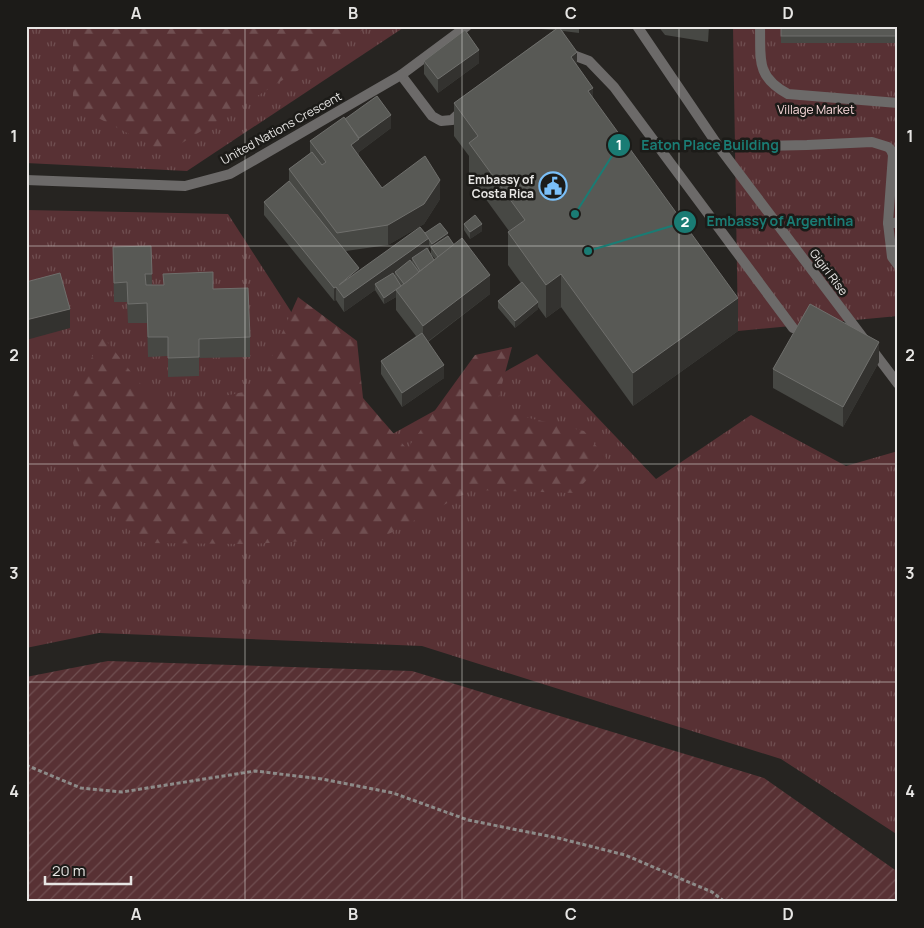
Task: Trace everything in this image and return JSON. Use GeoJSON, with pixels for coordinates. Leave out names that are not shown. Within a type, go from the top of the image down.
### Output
{"type":"FeatureCollection","features":[{"type":"Feature","properties":{"kind":"street","name":"United Nations Crescent"},"geometry":{"type":"LineString","coordinates":[[26,180],[185,186],[230,174],[401,75],[467,26]]}},
{"type":"Feature","properties":{"kind":"street","name":"Gigiri Rise"},"geometry":{"type":"LineString","coordinates":[[637,26],[719,147],[898,384]]}},
{"type":"Feature","properties":{"kind":"street"},"geometry":{"type":"LineString","coordinates":[[760,26],[761,67],[767,79],[775,87],[788,94],[898,103]]}},
{"type":"Feature","properties":{"kind":"street"},"geometry":{"type":"LineString","coordinates":[[559,50],[589,61],[601,72],[793,328]]}},
{"type":"Feature","properties":{"kind":"street"},"geometry":{"type":"LineString","coordinates":[[401,75],[432,116],[441,121],[452,120],[471,104]]}},
{"type":"Feature","properties":{"kind":"street"},"geometry":{"type":"LineString","coordinates":[[719,147],[872,142],[888,146],[893,155],[892,257],[898,265]]}},
{"type":"Feature","properties":{"kind":"path"},"geometry":{"type":"LineString","coordinates":[[26,764],[81,788],[122,792],[255,771],[340,782],[394,793],[468,820],[558,838],[625,855],[712,892],[725,902]]}},
{"type":"Feature","properties":{"kind":"green space"},"geometry":{"type":"Polygon","coordinates":[[[26,26],[406,26],[187,171],[26,163],[26,26]]]}},
{"type":"Feature","properties":{"kind":"green space"},"geometry":{"type":"Polygon","coordinates":[[[81,26],[369,26],[166,153],[73,105],[73,31],[81,26]]]}},
{"type":"Feature","properties":{"kind":"green space","name":"Village Market"},"geometry":{"type":"Polygon","coordinates":[[[733,26],[898,26],[898,316],[738,331],[733,26]]]}},
{"type":"Feature","properties":{"kind":"green space"},"geometry":{"type":"Polygon","coordinates":[[[26,210],[228,214],[376,443],[537,354],[656,479],[751,415],[846,466],[898,451],[898,835],[781,759],[422,646],[99,633],[26,648],[26,210]]]}},
{"type":"Feature","properties":{"kind":"green space"},"geometry":{"type":"Polygon","coordinates":[[[298,297],[357,341],[363,398],[407,449],[475,355],[512,347],[495,410],[584,431],[606,458],[575,493],[472,490],[383,537],[251,544],[143,543],[85,488],[65,413],[94,353],[101,334],[154,401],[201,401],[262,388],[273,353],[298,297]]]}},
{"type":"Feature","properties":{"kind":"green space"},"geometry":{"type":"Polygon","coordinates":[[[108,661],[412,671],[764,778],[898,872],[898,902],[26,902],[26,677],[108,661]]]}},
{"type":"Feature","properties":{"kind":"building"},"geometry":{"type":"Polygon","coordinates":[[[781,26],[898,26],[898,36],[781,36],[781,26]]]}},
{"type":"Feature","properties":{"kind":"building"},"geometry":{"type":"Polygon","coordinates":[[[559,27],[577,52],[571,57],[593,88],[588,91],[738,298],[633,373],[561,274],[546,285],[508,232],[525,220],[469,143],[478,136],[454,103],[559,27]]]}},
{"type":"Feature","properties":{"kind":"building"},"geometry":{"type":"Polygon","coordinates":[[[465,30],[479,50],[438,79],[424,61],[465,30]]]}},
{"type":"Feature","properties":{"kind":"building"},"geometry":{"type":"Polygon","coordinates":[[[377,96],[391,115],[359,138],[345,119],[377,96]]]}},
{"type":"Feature","properties":{"kind":"building"},"geometry":{"type":"Polygon","coordinates":[[[344,117],[359,139],[351,145],[382,188],[425,156],[440,180],[424,204],[388,225],[337,233],[289,169],[312,152],[322,165],[326,162],[310,141],[344,117]]]}},
{"type":"Feature","properties":{"kind":"building"},"geometry":{"type":"Polygon","coordinates":[[[289,181],[359,268],[339,285],[420,227],[429,238],[344,298],[264,202],[289,181]]]}},
{"type":"Feature","properties":{"kind":"building"},"geometry":{"type":"Polygon","coordinates":[[[475,215],[482,224],[470,232],[464,224],[475,215]]]}},
{"type":"Feature","properties":{"kind":"building"},"geometry":{"type":"Polygon","coordinates":[[[440,223],[448,233],[432,244],[425,233],[440,223]]]}},
{"type":"Feature","properties":{"kind":"building"},"geometry":{"type":"Polygon","coordinates":[[[448,236],[454,245],[438,257],[431,247],[448,236]]]}},
{"type":"Feature","properties":{"kind":"building"},"geometry":{"type":"Polygon","coordinates":[[[462,238],[490,275],[423,326],[396,290],[462,238]]]}},
{"type":"Feature","properties":{"kind":"building"},"geometry":{"type":"Polygon","coordinates":[[[151,246],[152,274],[145,274],[146,285],[164,285],[163,274],[213,272],[213,289],[248,288],[250,337],[199,339],[199,357],[168,358],[168,337],[148,337],[147,303],[128,304],[127,282],[114,283],[113,247],[151,246]]]}},
{"type":"Feature","properties":{"kind":"building"},"geometry":{"type":"Polygon","coordinates":[[[427,248],[434,260],[420,271],[412,258],[427,248]]]}},
{"type":"Feature","properties":{"kind":"building"},"geometry":{"type":"Polygon","coordinates":[[[410,260],[419,272],[404,284],[395,272],[410,260]]]}},
{"type":"Feature","properties":{"kind":"building"},"geometry":{"type":"Polygon","coordinates":[[[60,273],[70,309],[26,320],[26,282],[60,273]]]}},
{"type":"Feature","properties":{"kind":"building"},"geometry":{"type":"Polygon","coordinates":[[[393,273],[401,286],[384,298],[375,284],[393,273]]]}},
{"type":"Feature","properties":{"kind":"building"},"geometry":{"type":"Polygon","coordinates":[[[522,282],[538,302],[515,321],[498,301],[522,282]]]}},
{"type":"Feature","properties":{"kind":"building"},"geometry":{"type":"Polygon","coordinates":[[[810,304],[879,342],[843,407],[773,369],[810,304]]]}},
{"type":"Feature","properties":{"kind":"building"},"geometry":{"type":"Polygon","coordinates":[[[422,333],[444,365],[402,393],[381,361],[422,333]]]}},
{"type":"Feature","properties":{"kind":"place","name":"Embassy of Costa Rica"},"geometry":{"type":"Point","coordinates":[553,186]}},
{"type":"Feature","properties":{"kind":"place","name":"Eaton Place Building"},"geometry":{"type":"Point","coordinates":[575,214]}},
{"type":"Feature","properties":{"kind":"place","name":"Embassy of Argentina"},"geometry":{"type":"Point","coordinates":[588,251]}}]}
